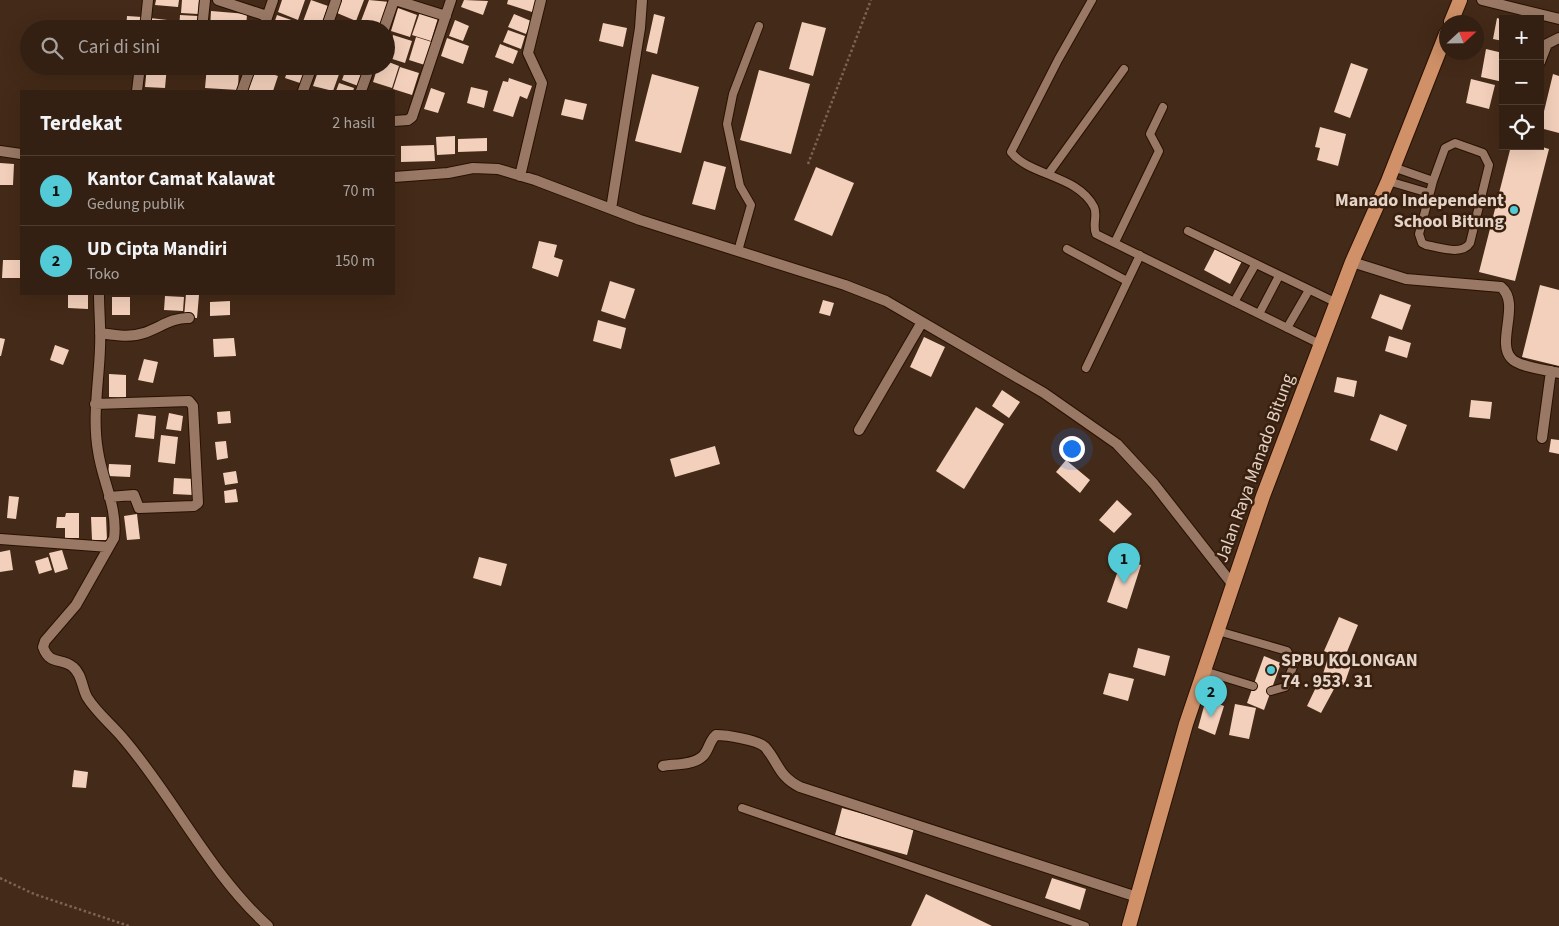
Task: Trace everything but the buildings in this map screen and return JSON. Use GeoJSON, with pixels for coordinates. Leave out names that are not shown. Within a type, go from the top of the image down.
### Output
{"type":"FeatureCollection","features":[{"type":"Feature","properties":{"kind":"highway"},"geometry":{"type":"LineString","coordinates":[[1454,15],[1460,0]]}},
{"type":"Feature","properties":{"kind":"highway","name":"Jalan Raya Manado Bitung"},"geometry":{"type":"LineString","coordinates":[[1129,926],[1186,724],[1286,434],[1322,345],[1352,262],[1388,181],[1439,51]]}},
{"type":"Feature","properties":{"kind":"street"},"geometry":{"type":"LineString","coordinates":[[146,20],[148,0]]}},
{"type":"Feature","properties":{"kind":"street"},"geometry":{"type":"LineString","coordinates":[[203,20],[205,0]]}},
{"type":"Feature","properties":{"kind":"street"},"geometry":{"type":"LineString","coordinates":[[218,0],[267,16]]}},
{"type":"Feature","properties":{"kind":"street"},"geometry":{"type":"LineString","coordinates":[[266,20],[273,0]]}},
{"type":"Feature","properties":{"kind":"street"},"geometry":{"type":"LineString","coordinates":[[329,20],[336,0]]}},
{"type":"Feature","properties":{"kind":"street"},"geometry":{"type":"LineString","coordinates":[[387,20],[394,0],[446,16]]}},
{"type":"Feature","properties":{"kind":"street"},"geometry":{"type":"LineString","coordinates":[[395,121],[408,120],[412,117],[451,0]]}},
{"type":"Feature","properties":{"kind":"street"},"geometry":{"type":"LineString","coordinates":[[520,176],[542,83],[528,53],[541,0]]}},
{"type":"Feature","properties":{"kind":"street"},"geometry":{"type":"LineString","coordinates":[[611,209],[640,28],[642,0]]}},
{"type":"Feature","properties":{"kind":"street"},"geometry":{"type":"LineString","coordinates":[[1482,0],[1559,19]]}},
{"type":"Feature","properties":{"kind":"street"},"geometry":{"type":"LineString","coordinates":[[1541,60],[1547,44],[1559,38]]}},
{"type":"Feature","properties":{"kind":"street"},"geometry":{"type":"LineString","coordinates":[[137,90],[139,75]]}},
{"type":"Feature","properties":{"kind":"street"},"geometry":{"type":"LineString","coordinates":[[242,90],[248,75]]}},
{"type":"Feature","properties":{"kind":"street"},"geometry":{"type":"LineString","coordinates":[[304,90],[309,75]]}},
{"type":"Feature","properties":{"kind":"street"},"geometry":{"type":"LineString","coordinates":[[362,90],[367,75]]}},
{"type":"Feature","properties":{"kind":"street"},"geometry":{"type":"LineString","coordinates":[[0,152],[20,154]]}},
{"type":"Feature","properties":{"kind":"street"},"geometry":{"type":"LineString","coordinates":[[395,177],[448,173],[473,168],[498,169],[611,209],[845,285],[886,301],[1044,393],[1117,444],[1154,484],[1233,585]]}},
{"type":"Feature","properties":{"kind":"street"},"geometry":{"type":"LineString","coordinates":[[1352,262],[1406,279],[1501,287],[1509,299],[1507,348],[1510,358],[1519,363],[1555,372],[1542,438]]}},
{"type":"Feature","properties":{"kind":"street"},"geometry":{"type":"LineString","coordinates":[[99,295],[100,333],[95,404],[98,451],[116,526],[114,538],[76,605],[45,641],[43,647],[51,659],[73,667],[79,676],[87,697],[145,765],[169,802],[216,866],[255,914],[268,926]]}},
{"type":"Feature","properties":{"kind":"street"},"geometry":{"type":"LineString","coordinates":[[100,333],[128,336],[142,334],[180,318],[189,318]]}},
{"type":"Feature","properties":{"kind":"street"},"geometry":{"type":"LineString","coordinates":[[859,430],[922,322]]}},
{"type":"Feature","properties":{"kind":"street"},"geometry":{"type":"LineString","coordinates":[[95,404],[189,401],[193,406],[198,503],[194,506],[145,509],[139,508],[134,495],[109,497]]}},
{"type":"Feature","properties":{"kind":"street"},"geometry":{"type":"LineString","coordinates":[[0,538],[109,546]]}},
{"type":"Feature","properties":{"kind":"street"},"geometry":{"type":"LineString","coordinates":[[662,766],[691,762],[703,756],[716,735],[759,743],[765,748],[780,773],[788,781],[800,787],[1137,897]]}},
{"type":"Feature","properties":{"kind":"lane"},"geometry":{"type":"LineString","coordinates":[[1092,0],[1011,148],[1011,152],[1016,159],[1049,173],[1076,188],[1089,200],[1096,211],[1094,228],[1096,234],[1322,345]]}},
{"type":"Feature","properties":{"kind":"lane"},"geometry":{"type":"LineString","coordinates":[[738,251],[751,205],[740,186],[727,124],[733,94],[759,26]]}},
{"type":"Feature","properties":{"kind":"lane"},"geometry":{"type":"LineString","coordinates":[[1049,173],[1124,69]]}},
{"type":"Feature","properties":{"kind":"lane"},"geometry":{"type":"LineString","coordinates":[[1115,242],[1159,151],[1150,134],[1163,107]]}},
{"type":"Feature","properties":{"kind":"lane"},"geometry":{"type":"LineString","coordinates":[[1451,144],[1483,154],[1488,160],[1489,165],[1467,247],[1454,250],[1422,242],[1419,234],[1433,181],[1445,148],[1451,144]]}},
{"type":"Feature","properties":{"kind":"lane"},"geometry":{"type":"LineString","coordinates":[[1392,168],[1433,181]]}},
{"type":"Feature","properties":{"kind":"lane"},"geometry":{"type":"LineString","coordinates":[[1388,181],[1429,193]]}},
{"type":"Feature","properties":{"kind":"lane"},"geometry":{"type":"LineString","coordinates":[[1188,231],[1337,303]]}},
{"type":"Feature","properties":{"kind":"lane"},"geometry":{"type":"LineString","coordinates":[[1067,249],[1127,281]]}},
{"type":"Feature","properties":{"kind":"lane"},"geometry":{"type":"LineString","coordinates":[[1086,368],[1140,255]]}},
{"type":"Feature","properties":{"kind":"lane"},"geometry":{"type":"LineString","coordinates":[[1234,302],[1255,265]]}},
{"type":"Feature","properties":{"kind":"lane"},"geometry":{"type":"LineString","coordinates":[[1259,314],[1279,276]]}},
{"type":"Feature","properties":{"kind":"lane"},"geometry":{"type":"LineString","coordinates":[[1287,328],[1309,290]]}},
{"type":"Feature","properties":{"kind":"lane"},"geometry":{"type":"LineString","coordinates":[[1218,631],[1287,651],[1294,664],[1285,687],[1271,691]]}},
{"type":"Feature","properties":{"kind":"lane"},"geometry":{"type":"LineString","coordinates":[[1204,671],[1253,686]]}},
{"type":"Feature","properties":{"kind":"lane"},"geometry":{"type":"LineString","coordinates":[[742,808],[1085,926]]}},
{"type":"Feature","properties":{"kind":"path"},"geometry":{"type":"LineString","coordinates":[[808,164],[871,0]]}},
{"type":"Feature","properties":{"kind":"path"},"geometry":{"type":"LineString","coordinates":[[0,878],[34,894],[129,926]]}},
{"type":"Feature","properties":{"kind":"place","name":"Manado Independent School Bitung"},"geometry":{"type":"Point","coordinates":[1514,210]}},
{"type":"Feature","properties":{"kind":"place","name":"Kantor Camat Kalawat"},"geometry":{"type":"Point","coordinates":[1124,584]}},
{"type":"Feature","properties":{"kind":"place","name":"SPBU KOLONGAN 74 . 953 . 31"},"geometry":{"type":"Point","coordinates":[1271,670]}},
{"type":"Feature","properties":{"kind":"place","name":"UD Cipta Mandiri"},"geometry":{"type":"Point","coordinates":[1211,717]}}]}
